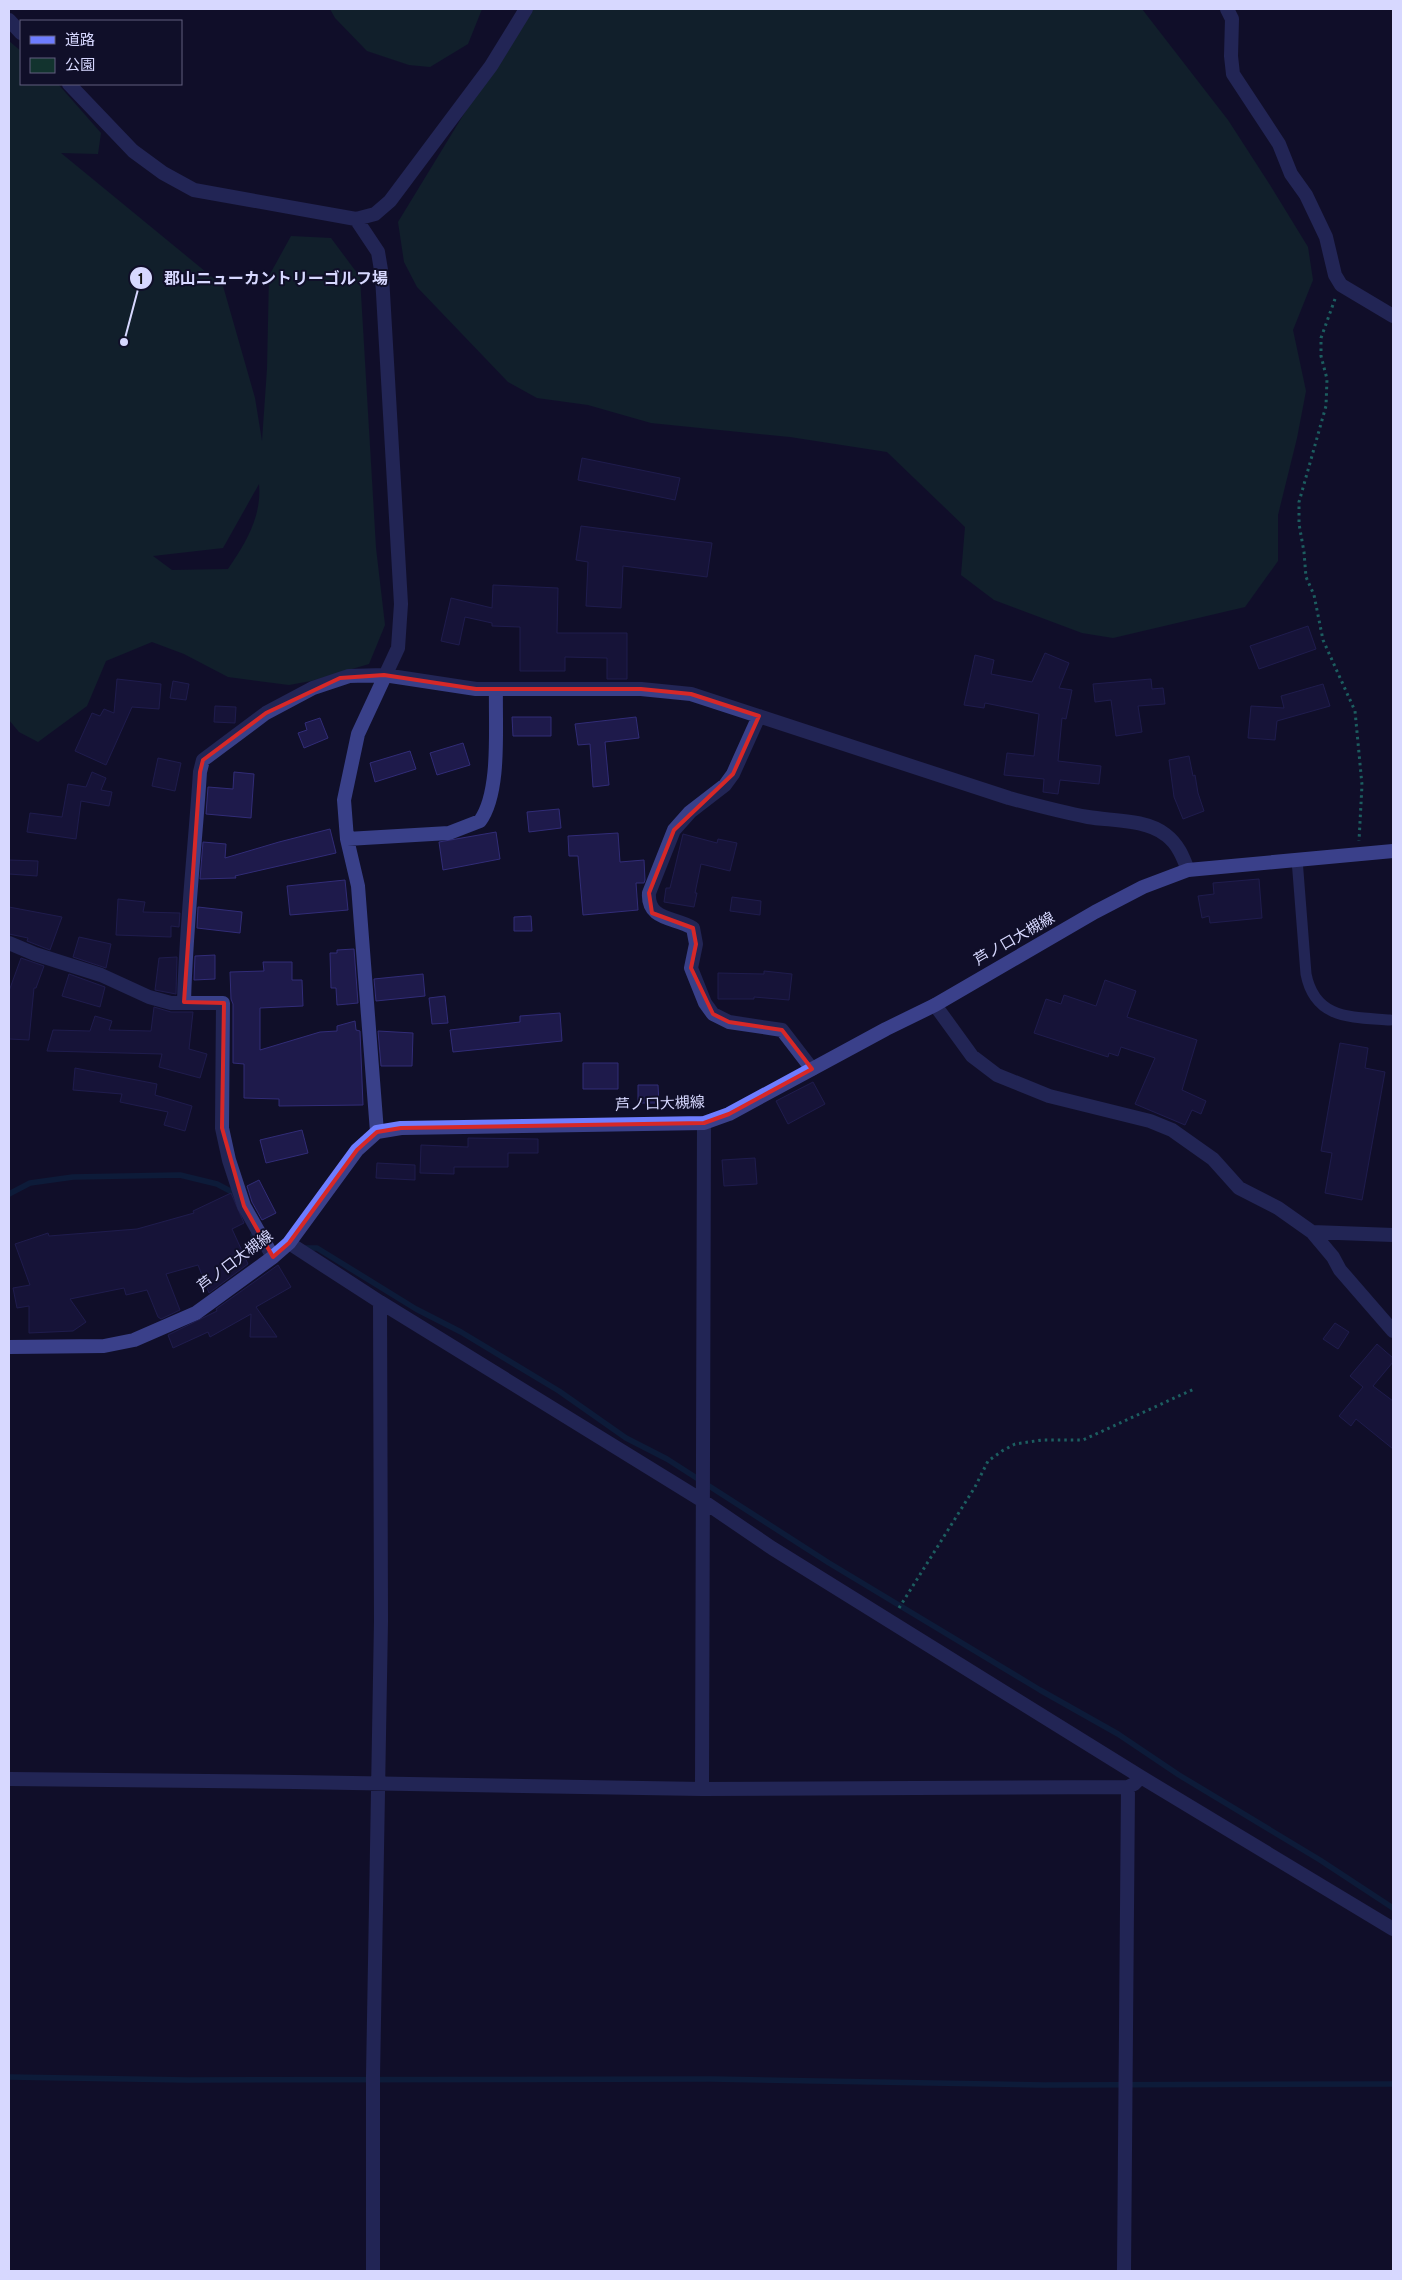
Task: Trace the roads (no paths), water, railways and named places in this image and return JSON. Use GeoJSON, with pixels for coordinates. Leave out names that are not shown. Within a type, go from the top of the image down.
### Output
{"type":"FeatureCollection","features":[{"type":"Feature","properties":{"kind":"main road","name":"芦ノ口大槻線"},"geometry":{"type":"LineString","coordinates":[[9,1346],[104,1346],[134,1340],[196,1313],[273,1258],[289,1243],[356,1150],[377,1132],[401,1128],[704,1122],[729,1114],[936,1005],[1095,912],[1143,887],[1188,870],[1393,851]]}},
{"type":"Feature","properties":{"kind":"street"},"geometry":{"type":"LineString","coordinates":[[70,85],[133,151],[162,173],[194,190],[356,219],[375,214],[390,201],[491,66],[526,9]]}},
{"type":"Feature","properties":{"kind":"street"},"geometry":{"type":"LineString","coordinates":[[1227,9],[1232,19],[1231,56],[1233,74],[1279,144],[1291,174],[1306,195],[1326,237],[1335,275],[1341,285],[1393,316]]}},
{"type":"Feature","properties":{"kind":"street"},"geometry":{"type":"LineString","coordinates":[[9,20],[20,32]]}},
{"type":"Feature","properties":{"kind":"street"},"geometry":{"type":"LineString","coordinates":[[356,219],[378,252],[382,276],[401,604],[398,648],[358,734],[344,800],[347,839],[358,886],[377,1132]]}},
{"type":"Feature","properties":{"kind":"street"},"geometry":{"type":"LineString","coordinates":[[184,1002],[186,946],[200,772],[203,760],[266,713],[313,688],[340,678],[384,675],[476,689],[641,689],[691,694],[1017,800],[1057,811],[1149,827],[1165,834],[1174,842],[1182,854],[1188,870]]}},
{"type":"Feature","properties":{"kind":"street"},"geometry":{"type":"LineString","coordinates":[[347,839],[450,833],[480,821],[491,802],[494,784],[496,690]]}},
{"type":"Feature","properties":{"kind":"street"},"geometry":{"type":"LineString","coordinates":[[759,716],[734,774],[724,785],[690,812],[674,830],[648,900],[652,911],[656,914],[683,922],[693,928],[696,944],[691,968],[705,1003],[713,1014],[729,1022],[782,1030],[812,1069]]}},
{"type":"Feature","properties":{"kind":"street"},"geometry":{"type":"LineString","coordinates":[[9,943],[35,954],[101,975],[149,997],[171,1003],[223,1003],[222,1128],[229,1160],[244,1206],[273,1258]]}},
{"type":"Feature","properties":{"kind":"street"},"geometry":{"type":"LineString","coordinates":[[936,1005],[972,1056],[997,1075],[1049,1096],[1150,1121],[1172,1130],[1213,1159],[1238,1188],[1278,1208],[1312,1232],[1340,1270],[1393,1331]]}},
{"type":"Feature","properties":{"kind":"street"},"geometry":{"type":"LineString","coordinates":[[702,1789],[704,1122]]}},
{"type":"Feature","properties":{"kind":"street"},"geometry":{"type":"LineString","coordinates":[[1312,1232],[1393,1235]]}},
{"type":"Feature","properties":{"kind":"street"},"geometry":{"type":"LineString","coordinates":[[289,1243],[380,1302],[703,1500],[772,1548],[890,1622],[1141,1777],[1393,1929]]}},
{"type":"Feature","properties":{"kind":"street"},"geometry":{"type":"LineString","coordinates":[[373,2271],[372,2076],[380,1622],[380,1302]]}},
{"type":"Feature","properties":{"kind":"street"},"geometry":{"type":"LineString","coordinates":[[9,1780],[702,1789],[1128,1787],[1141,1777]]}},
{"type":"Feature","properties":{"kind":"street"},"geometry":{"type":"LineString","coordinates":[[1124,2271],[1128,1787]]}},
{"type":"Feature","properties":{"kind":"lane"},"geometry":{"type":"LineString","coordinates":[[1297,860],[1308,988],[1314,998],[1330,1011],[1352,1017],[1390,1020]]}},
{"type":"Feature","properties":{"kind":"waterway"},"geometry":{"type":"LineString","coordinates":[[9,1194],[30,1183],[73,1177],[180,1175],[217,1184],[232,1192],[235,1197]]}},
{"type":"Feature","properties":{"kind":"waterway"},"geometry":{"type":"LineString","coordinates":[[253,1235],[260,1248],[268,1248]]}},
{"type":"Feature","properties":{"kind":"waterway"},"geometry":{"type":"LineString","coordinates":[[302,1248],[317,1248],[416,1309],[461,1332],[559,1391],[626,1438],[667,1459],[829,1563],[1040,1690],[1118,1734],[1179,1775],[1320,1860],[1393,1908]]}},
{"type":"Feature","properties":{"kind":"waterway"},"geometry":{"type":"LineString","coordinates":[[9,2077],[188,2080],[711,2079],[1044,2085],[1393,2084]]}},
{"type":"Feature","properties":{"kind":"place","name":"郡山ニューカントリーゴルフ場"},"geometry":{"type":"Point","coordinates":[124,342]}}]}
